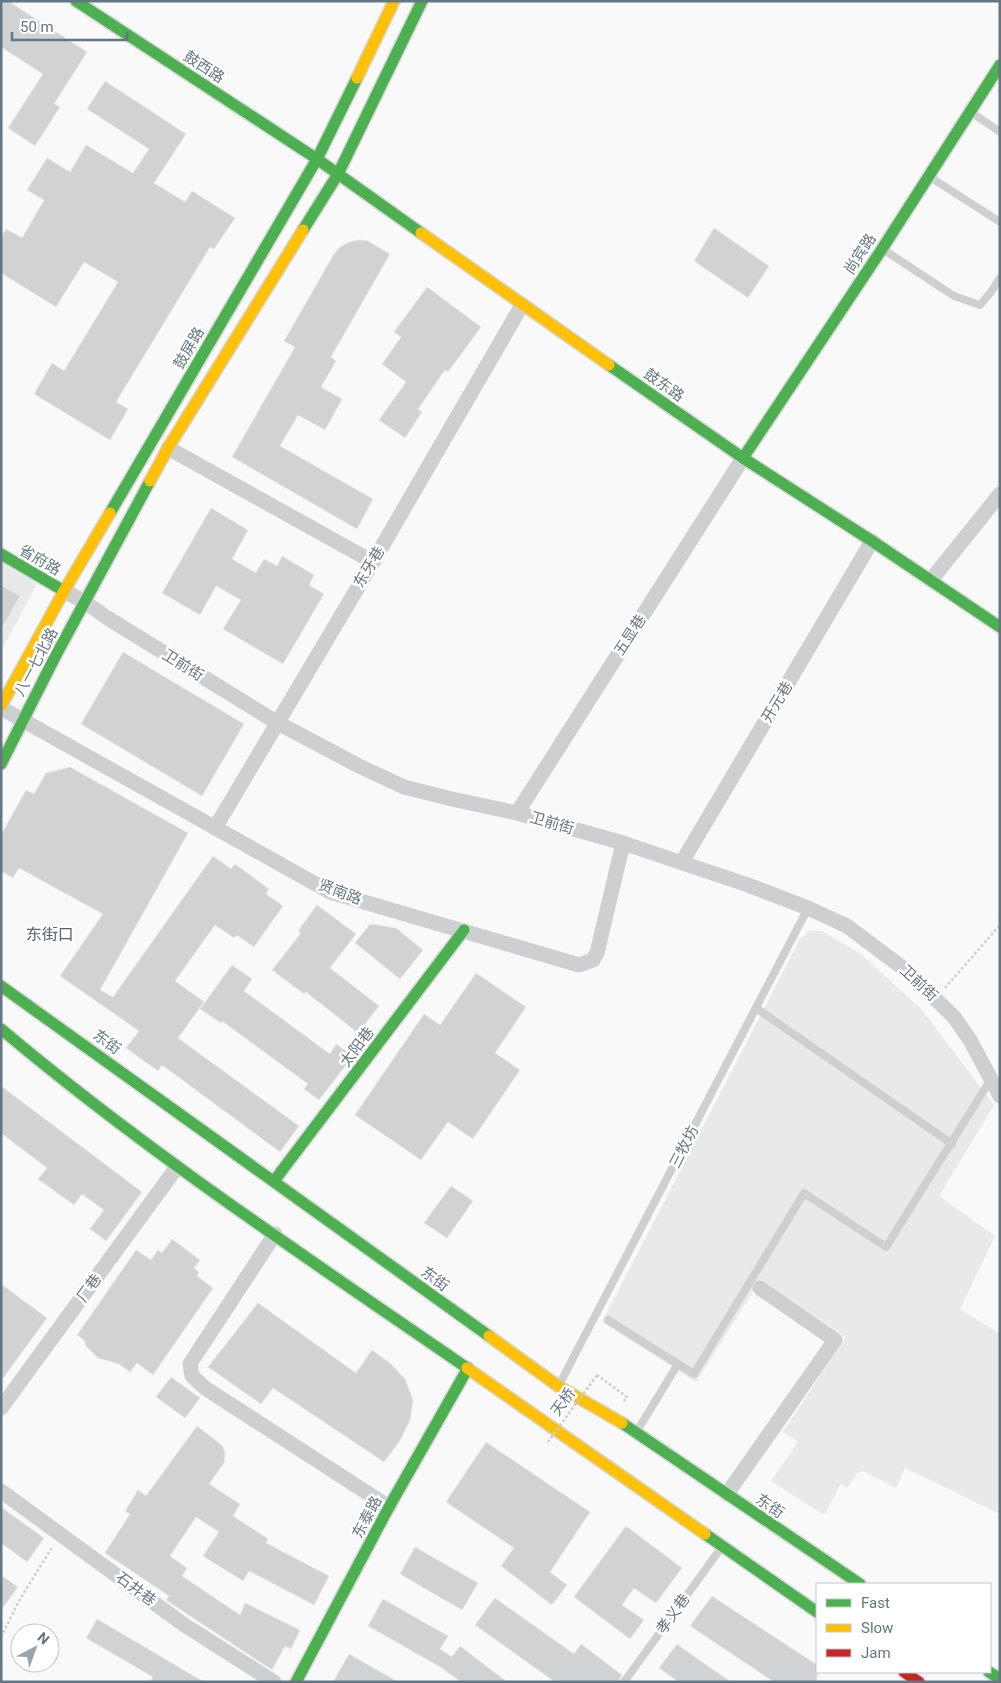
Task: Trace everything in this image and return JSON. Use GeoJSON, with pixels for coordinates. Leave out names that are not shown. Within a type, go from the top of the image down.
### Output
{"type":"FeatureCollection","features":[{"type":"Feature","properties":{"kind":"main road","name":"鼓西路"},"geometry":{"type":"LineString","coordinates":[[76,1],[317,159]]}},
{"type":"Feature","properties":{"kind":"main road","name":"鼓屏路"},"geometry":{"type":"LineString","coordinates":[[1,707],[64,591],[317,159],[394,1]]}},
{"type":"Feature","properties":{"kind":"main road"},"geometry":{"type":"LineString","coordinates":[[85,602],[168,448],[338,174],[422,1]]}},
{"type":"Feature","properties":{"kind":"main road","name":"尚宾路"},"geometry":{"type":"LineString","coordinates":[[743,458],[1000,65]]}},
{"type":"Feature","properties":{"kind":"main road","name":"鼓东路"},"geometry":{"type":"LineString","coordinates":[[317,159],[522,306],[743,458],[872,541],[1000,627]]}},
{"type":"Feature","properties":{"kind":"main road","name":"省府路"},"geometry":{"type":"LineString","coordinates":[[1,554],[64,591]]}},
{"type":"Feature","properties":{"kind":"main road","name":"八一七北路"},"geometry":{"type":"LineString","coordinates":[[1,764],[22,720],[85,602]]}},
{"type":"Feature","properties":{"kind":"main road","name":"太阳巷"},"geometry":{"type":"LineString","coordinates":[[274,1181],[464,930]]}},
{"type":"Feature","properties":{"kind":"main road","name":"东街"},"geometry":{"type":"LineString","coordinates":[[1,986],[558,1386],[612,1416],[859,1583]]}},
{"type":"Feature","properties":{"kind":"main road"},"geometry":{"type":"LineString","coordinates":[[1,1029],[39,1061],[177,1166],[816,1611]]}},
{"type":"Feature","properties":{"kind":"main road","name":"东泰路"},"geometry":{"type":"LineString","coordinates":[[296,1682],[389,1507],[468,1368]]}},
{"type":"Feature","properties":{"kind":"main road"},"geometry":{"type":"LineString","coordinates":[[905,1673],[918,1682]]}},
{"type":"Feature","properties":{"kind":"street","name":"东牙巷"},"geometry":{"type":"LineString","coordinates":[[215,828],[522,306]]}},
{"type":"Feature","properties":{"kind":"street"},"geometry":{"type":"LineString","coordinates":[[168,448],[373,562]]}},
{"type":"Feature","properties":{"kind":"street","name":"五显巷"},"geometry":{"type":"LineString","coordinates":[[517,812],[743,458]]}},
{"type":"Feature","properties":{"kind":"street"},"geometry":{"type":"LineString","coordinates":[[931,580],[1000,494]]}},
{"type":"Feature","properties":{"kind":"street","name":"开元巷"},"geometry":{"type":"LineString","coordinates":[[682,862],[872,541]]}},
{"type":"Feature","properties":{"kind":"street","name":"卫前街"},"geometry":{"type":"LineString","coordinates":[[64,591],[85,602],[106,617],[276,722],[358,766],[404,787],[517,812],[623,843],[748,885],[808,908],[847,926],[907,971],[954,1017],[970,1040],[1000,1096]]}},
{"type":"Feature","properties":{"kind":"street","name":"贤南路"},"geometry":{"type":"LineString","coordinates":[[1,707],[330,892],[579,965],[593,960],[597,953],[623,843]]}},
{"type":"Feature","properties":{"kind":"street","name":"厂巷"},"geometry":{"type":"LineString","coordinates":[[1,1408],[177,1166]]}},
{"type":"Feature","properties":{"kind":"street"},"geometry":{"type":"LineString","coordinates":[[275,1234],[192,1359],[190,1364],[192,1376],[205,1388],[389,1507]]}},
{"type":"Feature","properties":{"kind":"street"},"geometry":{"type":"LineString","coordinates":[[727,1494],[834,1340],[760,1288]]}},
{"type":"Feature","properties":{"kind":"street","name":"石井巷"},"geometry":{"type":"LineString","coordinates":[[1,1491],[183,1624],[274,1682]]}},
{"type":"Feature","properties":{"kind":"lane"},"geometry":{"type":"LineString","coordinates":[[970,111],[1000,132]]}},
{"type":"Feature","properties":{"kind":"lane"},"geometry":{"type":"LineString","coordinates":[[927,176],[1000,222]]}},
{"type":"Feature","properties":{"kind":"lane"},"geometry":{"type":"LineString","coordinates":[[882,248],[954,296],[980,305],[1000,278]]}},
{"type":"Feature","properties":{"kind":"lane","name":"三牧坊"},"geometry":{"type":"LineString","coordinates":[[558,1386],[808,908]]}},
{"type":"Feature","properties":{"kind":"lane"},"geometry":{"type":"LineString","coordinates":[[756,1008],[952,1144]]}},
{"type":"Feature","properties":{"kind":"lane"},"geometry":{"type":"LineString","coordinates":[[608,1320],[694,1374],[804,1193],[886,1248],[992,1079]]}},
{"type":"Feature","properties":{"kind":"lane"},"geometry":{"type":"LineString","coordinates":[[636,1432],[678,1364]]}},
{"type":"Feature","properties":{"kind":"lane","name":"孝义巷"},"geometry":{"type":"LineString","coordinates":[[624,1682],[722,1546]]}},
{"type":"Feature","properties":{"kind":"path"},"geometry":{"type":"LineString","coordinates":[[936,998],[1000,925]]}},
{"type":"Feature","properties":{"kind":"path","name":"天桥"},"geometry":{"type":"LineString","coordinates":[[548,1442],[596,1375]]}},
{"type":"Feature","properties":{"kind":"path"},"geometry":{"type":"LineString","coordinates":[[1,1637],[20,1599],[61,1534]]}},
{"type":"Feature","properties":{"kind":"shaded area"},"geometry":{"type":"Polygon","coordinates":[[[1,562],[37,584],[1,651],[1,562]]]}},
{"type":"Feature","properties":{"kind":"shaded area"},"geometry":{"type":"Polygon","coordinates":[[[809,931],[822,931],[861,954],[921,1009],[994,1105],[939,1196],[995,1236],[960,1309],[1000,1334],[1000,1514],[905,1468],[896,1488],[863,1471],[857,1473],[847,1488],[841,1484],[824,1515],[771,1481],[798,1442],[783,1432],[846,1337],[761,1279],[696,1382],[602,1322],[800,939],[809,931]]]}},
{"type":"Feature","properties":{"kind":"building"},"geometry":{"type":"Polygon","coordinates":[[[1,1],[8,1],[87,52],[54,104],[60,107],[35,146],[8,128],[43,74],[1,47],[1,1]]]}},
{"type":"Feature","properties":{"kind":"building"},"geometry":{"type":"Polygon","coordinates":[[[105,81],[186,134],[154,183],[185,202],[192,191],[235,218],[214,249],[210,247],[116,402],[128,409],[110,440],[34,394],[52,363],[64,371],[118,282],[84,262],[56,307],[1,273],[1,237],[6,229],[22,238],[44,200],[27,190],[47,158],[70,172],[86,145],[133,173],[149,149],[87,109],[105,81]]]}},
{"type":"Feature","properties":{"kind":"building"},"geometry":{"type":"Polygon","coordinates":[[[714,228],[769,266],[748,298],[694,261],[714,228]]]}},
{"type":"Feature","properties":{"kind":"building"},"geometry":{"type":"Polygon","coordinates":[[[368,241],[390,254],[331,357],[336,361],[321,387],[342,399],[325,430],[298,415],[280,446],[373,499],[357,529],[232,457],[295,347],[284,341],[334,254],[340,247],[349,242],[368,241]]]}},
{"type":"Feature","properties":{"kind":"building"},"geometry":{"type":"Polygon","coordinates":[[[427,287],[481,327],[448,372],[445,370],[418,409],[422,412],[405,438],[379,420],[406,382],[382,364],[401,337],[394,332],[427,287]]]}},
{"type":"Feature","properties":{"kind":"building"},"geometry":{"type":"Polygon","coordinates":[[[211,508],[248,530],[232,559],[256,573],[264,559],[277,566],[282,556],[314,575],[309,585],[324,594],[283,664],[223,629],[241,600],[216,586],[200,615],[162,593],[211,508]]]}},
{"type":"Feature","properties":{"kind":"building"},"geometry":{"type":"Polygon","coordinates":[[[1,585],[20,596],[1,630],[1,585]]]}},
{"type":"Feature","properties":{"kind":"building"},"geometry":{"type":"Polygon","coordinates":[[[123,652],[244,724],[202,796],[81,724],[123,652]]]}},
{"type":"Feature","properties":{"kind":"building"},"geometry":{"type":"Polygon","coordinates":[[[70,767],[188,833],[100,990],[113,997],[213,856],[231,869],[235,864],[269,889],[266,894],[283,906],[254,947],[237,935],[234,938],[215,925],[175,981],[204,1002],[178,1038],[299,1126],[280,1152],[162,1065],[158,1071],[126,1048],[139,1031],[60,976],[103,914],[19,868],[13,878],[1,871],[1,835],[26,790],[34,794],[46,773],[70,767]]]}},
{"type":"Feature","properties":{"kind":"building"},"geometry":{"type":"Polygon","coordinates":[[[317,905],[356,934],[330,968],[379,1006],[358,1033],[306,992],[304,994],[272,970],[301,933],[298,931],[317,905]]]}},
{"type":"Feature","properties":{"kind":"building"},"geometry":{"type":"Polygon","coordinates":[[[370,924],[396,928],[423,950],[400,979],[355,943],[370,924]]]}},
{"type":"Feature","properties":{"kind":"building"},"geometry":{"type":"Polygon","coordinates":[[[232,965],[252,979],[244,991],[330,1054],[336,1044],[353,1056],[319,1100],[304,1089],[308,1084],[222,1021],[221,1023],[200,1009],[232,965]]]}},
{"type":"Feature","properties":{"kind":"building"},"geometry":{"type":"Polygon","coordinates":[[[476,973],[526,1007],[495,1053],[520,1070],[473,1139],[448,1122],[421,1160],[355,1115],[424,1014],[440,1025],[476,973]]]}},
{"type":"Feature","properties":{"kind":"building"},"geometry":{"type":"Polygon","coordinates":[[[1,1086],[142,1192],[106,1241],[90,1229],[104,1210],[82,1194],[74,1205],[38,1179],[47,1168],[1,1133],[1,1086]]]}},
{"type":"Feature","properties":{"kind":"building"},"geometry":{"type":"Polygon","coordinates":[[[451,1186],[473,1201],[447,1238],[424,1223],[451,1186]]]}},
{"type":"Feature","properties":{"kind":"building"},"geometry":{"type":"Polygon","coordinates":[[[172,1239],[200,1260],[194,1268],[199,1272],[197,1276],[213,1288],[153,1375],[137,1363],[130,1372],[119,1364],[98,1358],[86,1346],[84,1340],[77,1335],[136,1250],[151,1260],[158,1250],[162,1253],[172,1239]]]}},
{"type":"Feature","properties":{"kind":"building"},"geometry":{"type":"Polygon","coordinates":[[[1,1284],[47,1318],[1,1381],[1,1284]]]}},
{"type":"Feature","properties":{"kind":"building"},"geometry":{"type":"Polygon","coordinates":[[[258,1303],[356,1373],[372,1350],[390,1363],[405,1379],[413,1400],[410,1420],[399,1442],[384,1462],[273,1388],[261,1404],[208,1367],[258,1303]]]}},
{"type":"Feature","properties":{"kind":"building"},"geometry":{"type":"Polygon","coordinates":[[[171,1377],[200,1398],[185,1418],[156,1397],[171,1377]]]}},
{"type":"Feature","properties":{"kind":"building"},"geometry":{"type":"Polygon","coordinates":[[[197,1426],[223,1447],[225,1453],[224,1463],[209,1484],[240,1504],[233,1516],[268,1539],[266,1543],[329,1576],[314,1605],[249,1571],[243,1581],[203,1556],[219,1532],[196,1517],[170,1556],[187,1568],[182,1576],[240,1615],[245,1603],[300,1630],[291,1649],[285,1646],[272,1670],[166,1600],[169,1596],[105,1553],[130,1514],[125,1511],[138,1490],[146,1496],[197,1426]]]}},
{"type":"Feature","properties":{"kind":"building"},"geometry":{"type":"Polygon","coordinates":[[[486,1442],[590,1512],[550,1572],[567,1585],[552,1605],[501,1566],[514,1548],[446,1502],[486,1442]]]}},
{"type":"Feature","properties":{"kind":"building"},"geometry":{"type":"Polygon","coordinates":[[[1,1507],[44,1538],[27,1562],[1,1543],[1,1507]]]}},
{"type":"Feature","properties":{"kind":"building"},"geometry":{"type":"Polygon","coordinates":[[[626,1526],[682,1568],[656,1603],[634,1588],[622,1605],[644,1620],[630,1639],[574,1597],[626,1526]]]}},
{"type":"Feature","properties":{"kind":"building"},"geometry":{"type":"Polygon","coordinates":[[[415,1547],[478,1583],[462,1610],[400,1574],[415,1547]]]}},
{"type":"Feature","properties":{"kind":"building"},"geometry":{"type":"Polygon","coordinates":[[[1,1575],[18,1587],[1,1610],[1,1575]]]}},
{"type":"Feature","properties":{"kind":"building"},"geometry":{"type":"Polygon","coordinates":[[[712,1596],[816,1664],[817,1682],[774,1682],[690,1626],[712,1596]]]}},
{"type":"Feature","properties":{"kind":"building"},"geometry":{"type":"Polygon","coordinates":[[[495,1598],[574,1654],[581,1644],[622,1675],[618,1682],[555,1682],[475,1625],[495,1598]]]}},
{"type":"Feature","properties":{"kind":"building"},"geometry":{"type":"Polygon","coordinates":[[[383,1599],[448,1636],[440,1649],[452,1657],[460,1646],[507,1682],[461,1682],[442,1668],[368,1626],[383,1599]]]}},
{"type":"Feature","properties":{"kind":"building"},"geometry":{"type":"Polygon","coordinates":[[[97,1619],[204,1682],[150,1682],[153,1677],[86,1638],[97,1619]]]}},
{"type":"Feature","properties":{"kind":"building"},"geometry":{"type":"Polygon","coordinates":[[[677,1644],[731,1682],[679,1682],[659,1668],[677,1644]]]}},
{"type":"Feature","properties":{"kind":"building"},"geometry":{"type":"Polygon","coordinates":[[[349,1654],[398,1682],[333,1682],[349,1654]]]}},
{"type":"Feature","properties":{"kind":"traffic: fast"},"geometry":{"type":"LineString","coordinates":[[76,1],[317,159],[421,233]]}},
{"type":"Feature","properties":{"kind":"traffic: fast"},"geometry":{"type":"LineString","coordinates":[[303,230],[338,174],[422,1]]}},
{"type":"Feature","properties":{"kind":"traffic: fast"},"geometry":{"type":"LineString","coordinates":[[743,458],[882,249],[1000,65]]}},
{"type":"Feature","properties":{"kind":"traffic: fast"},"geometry":{"type":"LineString","coordinates":[[110,513],[317,159],[357,78]]}},
{"type":"Feature","properties":{"kind":"traffic: fast"},"geometry":{"type":"LineString","coordinates":[[609,365],[743,458],[872,541],[1000,627]]}},
{"type":"Feature","properties":{"kind":"traffic: fast"},"geometry":{"type":"LineString","coordinates":[[1,764],[55,657],[150,481]]}},
{"type":"Feature","properties":{"kind":"traffic: fast"},"geometry":{"type":"LineString","coordinates":[[1,554],[64,591]]}},
{"type":"Feature","properties":{"kind":"traffic: fast"},"geometry":{"type":"LineString","coordinates":[[274,1181],[464,930]]}},
{"type":"Feature","properties":{"kind":"traffic: fast"},"geometry":{"type":"LineString","coordinates":[[1,986],[489,1336]]}},
{"type":"Feature","properties":{"kind":"traffic: fast"},"geometry":{"type":"LineString","coordinates":[[1,1029],[57,1075],[171,1162],[289,1246],[467,1368]]}},
{"type":"Feature","properties":{"kind":"traffic: fast"},"geometry":{"type":"LineString","coordinates":[[296,1682],[389,1507],[468,1368]]}},
{"type":"Feature","properties":{"kind":"traffic: fast"},"geometry":{"type":"LineString","coordinates":[[622,1423],[859,1583]]}},
{"type":"Feature","properties":{"kind":"traffic: fast"},"geometry":{"type":"LineString","coordinates":[[705,1534],[816,1611]]}},
{"type":"Feature","properties":{"kind":"traffic: fast"},"geometry":{"type":"LineString","coordinates":[[991,1673],[1000,1679]]}},
{"type":"Feature","properties":{"kind":"traffic: slow"},"geometry":{"type":"LineString","coordinates":[[357,78],[394,1]]}},
{"type":"Feature","properties":{"kind":"traffic: slow"},"geometry":{"type":"LineString","coordinates":[[150,481],[168,448],[303,230]]}},
{"type":"Feature","properties":{"kind":"traffic: slow"},"geometry":{"type":"LineString","coordinates":[[421,233],[609,365]]}},
{"type":"Feature","properties":{"kind":"traffic: slow"},"geometry":{"type":"LineString","coordinates":[[1,706],[64,591],[110,513]]}},
{"type":"Feature","properties":{"kind":"traffic: slow"},"geometry":{"type":"LineString","coordinates":[[489,1336],[558,1386],[622,1423]]}},
{"type":"Feature","properties":{"kind":"traffic: slow"},"geometry":{"type":"LineString","coordinates":[[467,1368],[705,1534]]}},
{"type":"Feature","properties":{"kind":"traffic: jam"},"geometry":{"type":"LineString","coordinates":[[906,1673],[919,1682]]}},
{"type":"Feature","properties":{"kind":"district","name":"东街口"},"geometry":{"type":"Point","coordinates":[50,934]}}]}
